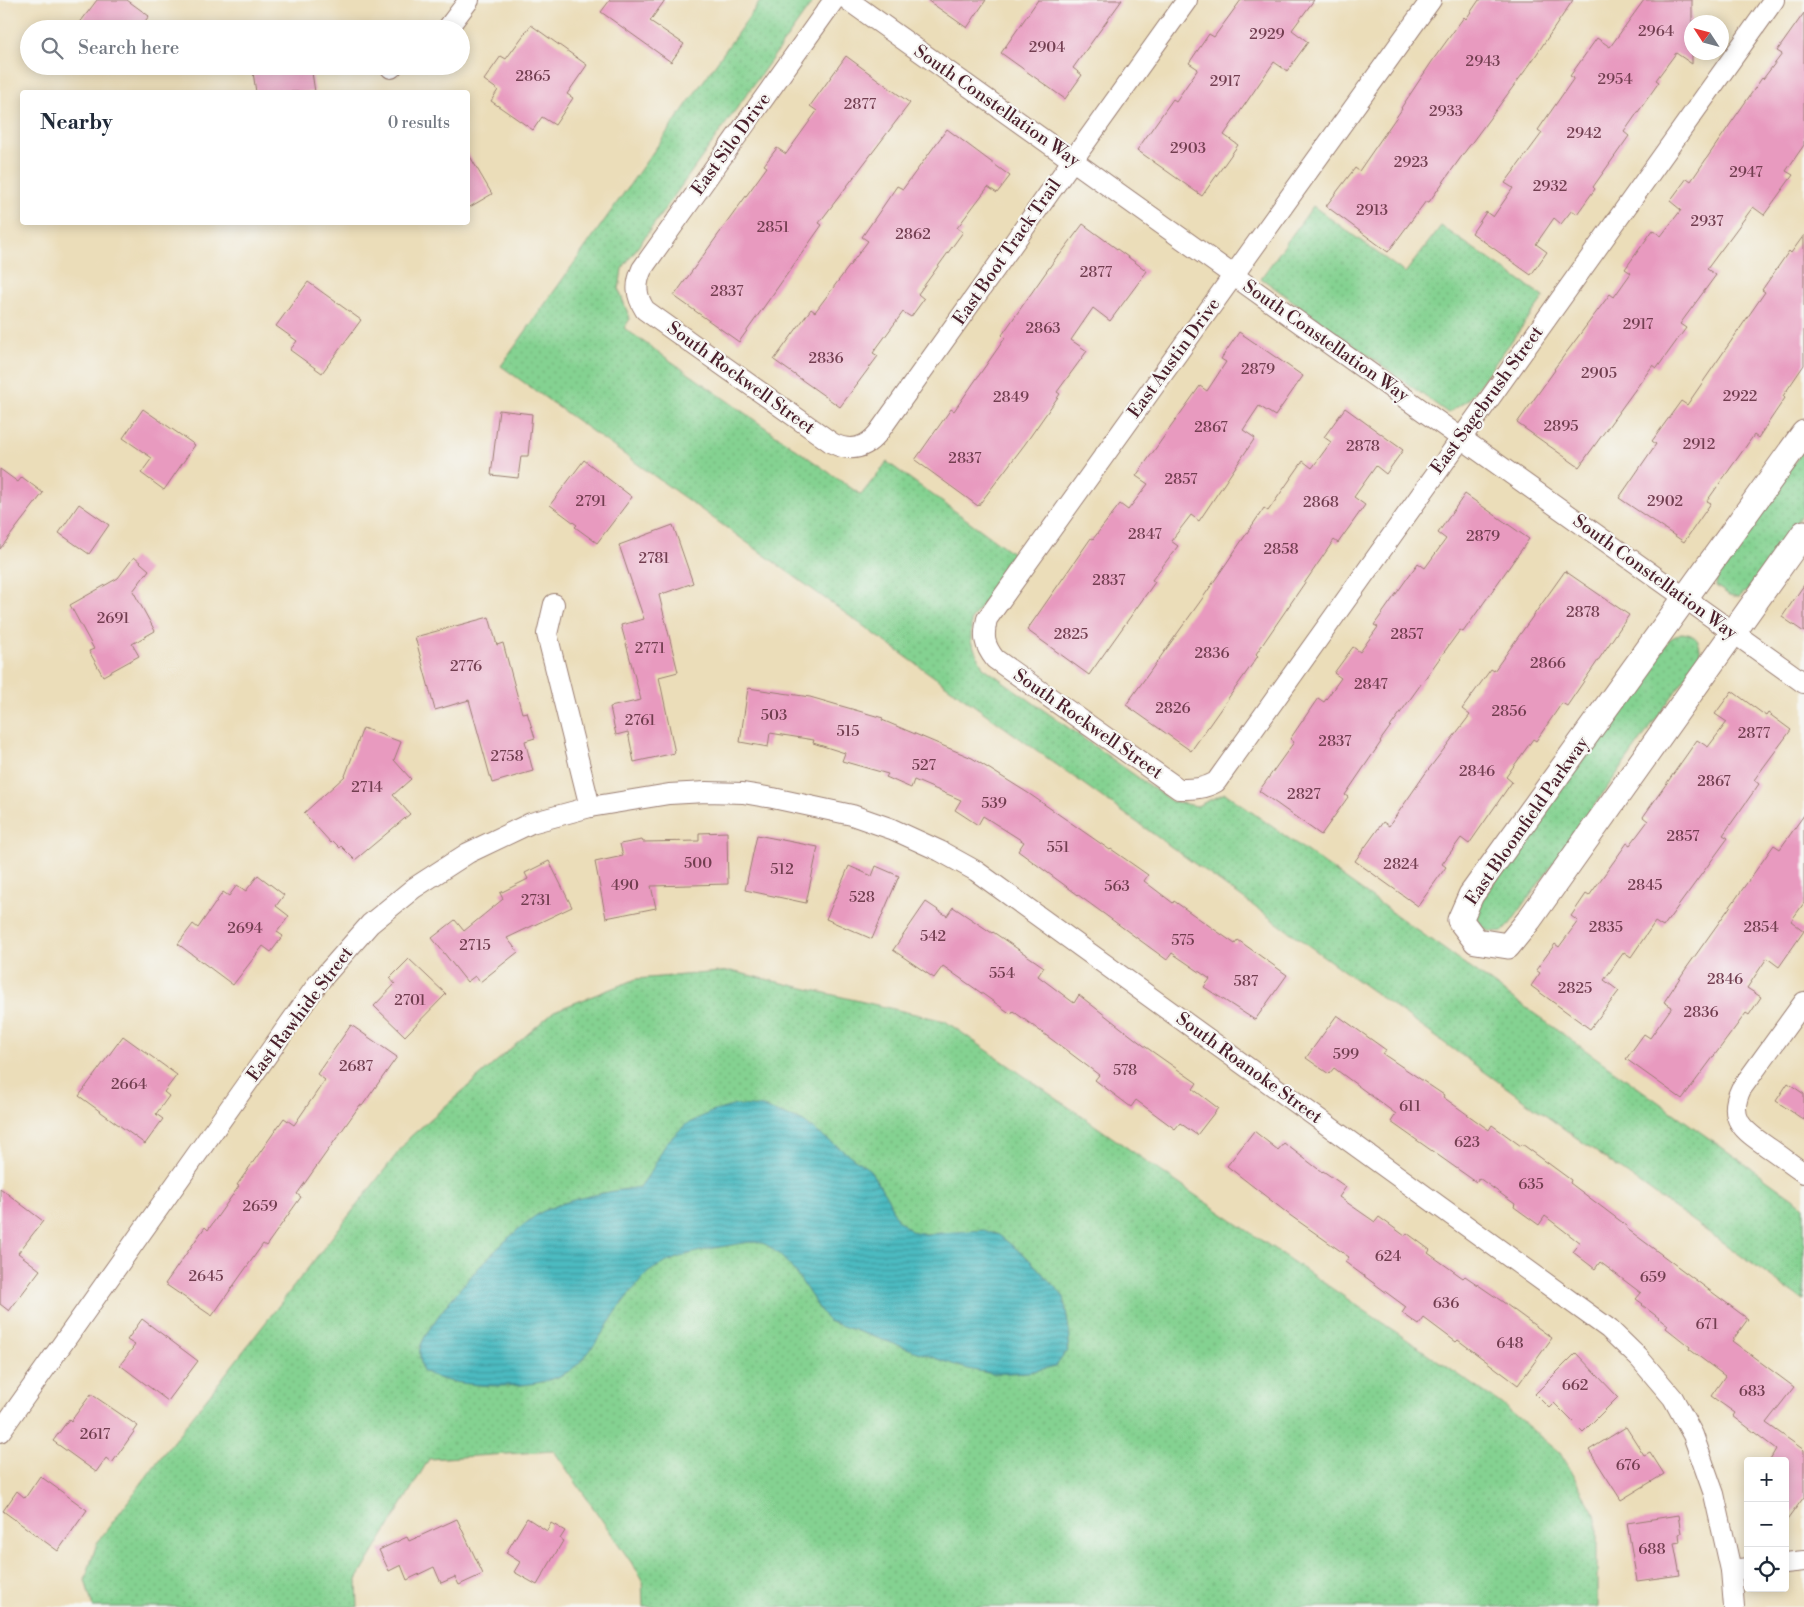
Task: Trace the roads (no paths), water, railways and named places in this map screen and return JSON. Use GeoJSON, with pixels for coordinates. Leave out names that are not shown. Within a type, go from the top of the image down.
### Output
{"type":"FeatureCollection","features":[{"type":"Feature","properties":{"kind":"street"},"geometry":{"type":"LineString","coordinates":[[454,20],[469,0]]}},
{"type":"Feature","properties":{"kind":"street","name":"East Silo Drive"},"geometry":{"type":"LineString","coordinates":[[636,290],[637,279],[642,269],[834,0]]}},
{"type":"Feature","properties":{"kind":"street","name":"South Constellation Way"},"geometry":{"type":"LineString","coordinates":[[848,0],[1804,683]]}},
{"type":"Feature","properties":{"kind":"street","name":"East Boot Track Trail"},"geometry":{"type":"LineString","coordinates":[[858,448],[871,441],[878,433],[1187,0]]}},
{"type":"Feature","properties":{"kind":"street","name":"East Austin Drive"},"geometry":{"type":"LineString","coordinates":[[987,648],[984,632],[987,619],[1431,0]]}},
{"type":"Feature","properties":{"kind":"street","name":"East Sagebrush Street"},"geometry":{"type":"LineString","coordinates":[[1194,789],[1216,782],[1774,0]]}},
{"type":"Feature","properties":{"kind":"street","name":"South Rockwell Street"},"geometry":{"type":"LineString","coordinates":[[636,290],[639,301],[645,310],[832,443],[841,448],[858,448]]}},
{"type":"Feature","properties":{"kind":"street","name":"East Bloomfield Parkway"},"geometry":{"type":"LineString","coordinates":[[1804,433],[1471,895],[1460,920],[1476,941],[1508,946],[1529,920],[1804,533]]}},
{"type":"Feature","properties":{"kind":"street"},"geometry":{"type":"LineString","coordinates":[[554,604],[547,634],[590,807]]}},
{"type":"Feature","properties":{"kind":"street","name":"South Rockwell Street"},"geometry":{"type":"LineString","coordinates":[[987,648],[995,659],[1179,788],[1194,789]]}},
{"type":"Feature","properties":{"kind":"street","name":"South Roanoke Street"},"geometry":{"type":"LineString","coordinates":[[590,807],[669,794],[706,792],[743,794],[782,800],[852,815],[892,829],[940,851],[976,872],[1609,1329],[1639,1358],[1673,1398],[1693,1435],[1739,1569],[1734,1607]]}},
{"type":"Feature","properties":{"kind":"street","name":"East Rawhide Street"},"geometry":{"type":"LineString","coordinates":[[0,1432],[319,982],[370,924],[414,888],[468,853],[531,824],[590,807]]}},
{"type":"Feature","properties":{"kind":"street"},"geometry":{"type":"LineString","coordinates":[[1804,1002],[1742,1089],[1737,1098],[1736,1108],[1737,1118],[1745,1131],[1804,1173]]}},
{"type":"Feature","properties":{"kind":"street"},"geometry":{"type":"LineString","coordinates":[[1789,1563],[1804,1561]]}},
{"type":"Feature","properties":{"kind":"water"},"geometry":{"type":"Polygon","coordinates":[[[736,1105],[763,1107],[802,1121],[870,1170],[887,1197],[897,1219],[911,1231],[926,1234],[984,1230],[999,1235],[1030,1260],[1064,1297],[1070,1336],[1067,1351],[1056,1366],[1029,1372],[993,1374],[964,1368],[828,1321],[802,1282],[779,1255],[765,1244],[748,1242],[697,1252],[677,1258],[650,1271],[629,1294],[596,1343],[581,1361],[569,1371],[553,1379],[516,1386],[478,1385],[444,1380],[423,1371],[420,1348],[441,1312],[492,1254],[526,1223],[540,1213],[562,1204],[602,1193],[640,1187],[652,1170],[666,1143],[685,1125],[711,1112],[736,1105]]]}}]}
